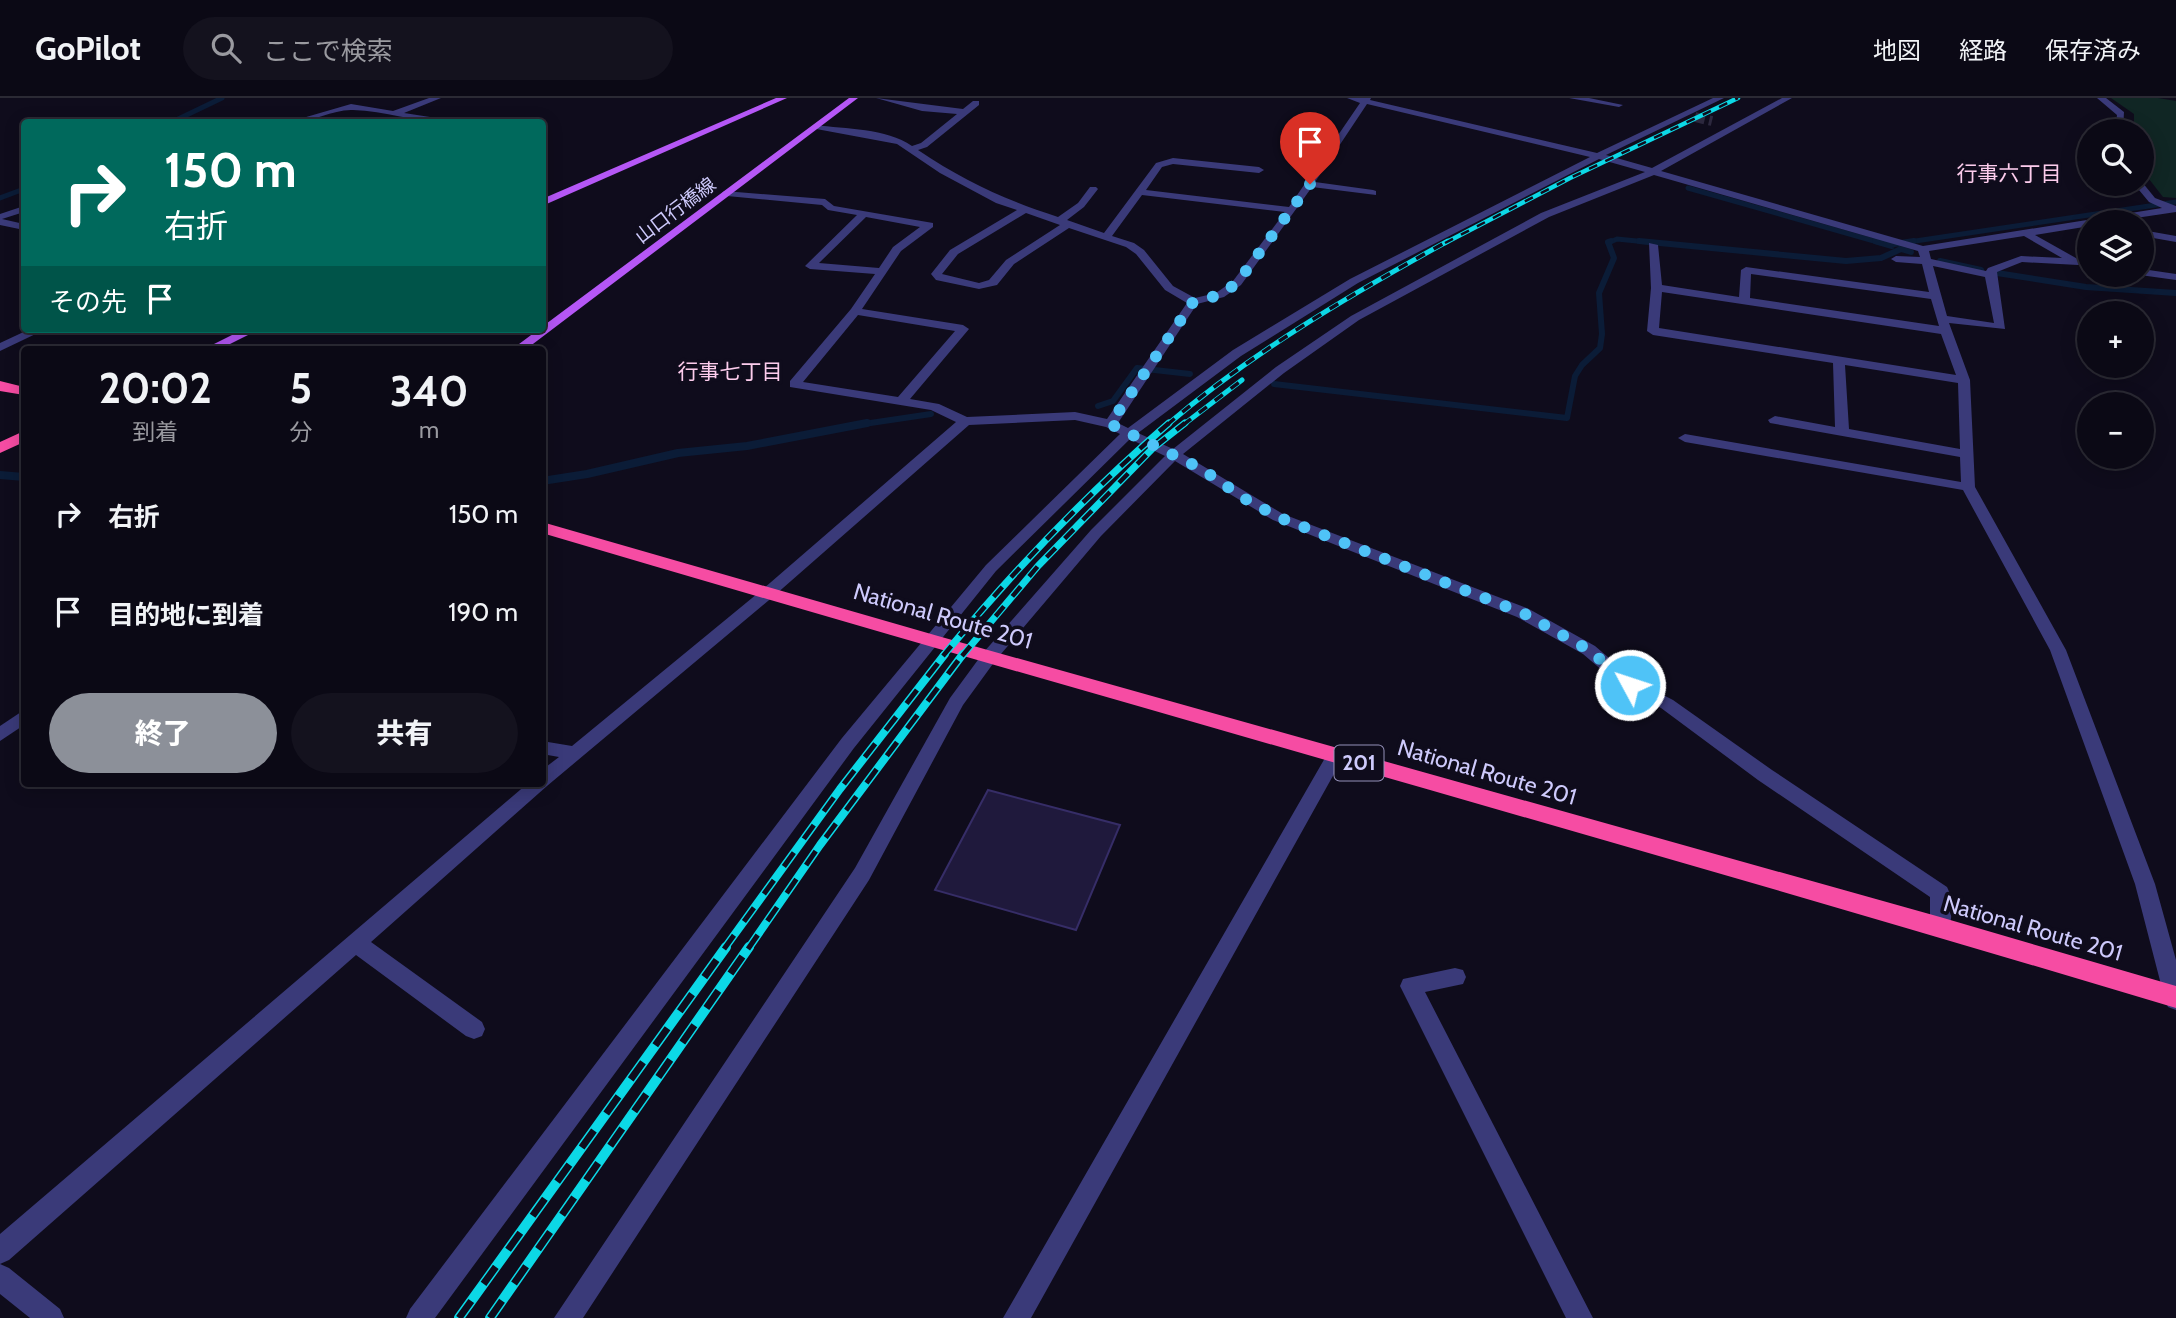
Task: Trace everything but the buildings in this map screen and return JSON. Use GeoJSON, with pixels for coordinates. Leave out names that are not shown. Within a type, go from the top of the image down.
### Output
{"type":"FeatureCollection","features":[{"type":"Feature","properties":{"kind":"highway"},"geometry":{"type":"LineString","coordinates":[[0,386],[21,390]]}},
{"type":"Feature","properties":{"kind":"highway"},"geometry":{"type":"LineString","coordinates":[[0,448],[21,438]]}},
{"type":"Feature","properties":{"kind":"highway","name":"National Route 201"},"geometry":{"type":"LineString","coordinates":[[546,528],[931,641],[1940,928],[2175,998]]}},
{"type":"Feature","properties":{"kind":"main road"},"geometry":{"type":"LineString","coordinates":[[546,201],[783,98]]}},
{"type":"Feature","properties":{"kind":"main road","name":"山口行橋線"},"geometry":{"type":"LineString","coordinates":[[546,328],[854,98]]}},
{"type":"Feature","properties":{"kind":"main road"},"geometry":{"type":"LineString","coordinates":[[217,346],[245,333]]}},
{"type":"Feature","properties":{"kind":"main road","name":"山口行橋線"},"geometry":{"type":"LineString","coordinates":[[522,346],[540,333]]}},
{"type":"Feature","properties":{"kind":"street"},"geometry":{"type":"LineString","coordinates":[[393,114],[437,98]]}},
{"type":"Feature","properties":{"kind":"street"},"geometry":{"type":"LineString","coordinates":[[880,98],[962,112]]}},
{"type":"Feature","properties":{"kind":"street"},"geometry":{"type":"LineString","coordinates":[[1351,98],[1366,99],[1599,156],[1990,275]]}},
{"type":"Feature","properties":{"kind":"street"},"geometry":{"type":"LineString","coordinates":[[1573,98],[1619,105]]}},
{"type":"Feature","properties":{"kind":"street"},"geometry":{"type":"LineString","coordinates":[[419,1318],[848,743],[1019,538],[1128,434],[1237,353],[1308,307],[1415,248],[1599,156],[1690,116],[1720,98]]}},
{"type":"Feature","properties":{"kind":"street"},"geometry":{"type":"LineString","coordinates":[[567,1318],[862,874],[939,729],[989,657],[1096,533],[1174,455],[1280,370],[1355,318],[1545,215],[1637,180],[1727,125],[1788,98]]}},
{"type":"Feature","properties":{"kind":"street"},"geometry":{"type":"LineString","coordinates":[[2101,98],[2121,114],[2120,119]]}},
{"type":"Feature","properties":{"kind":"street"},"geometry":{"type":"LineString","coordinates":[[1110,424],[1193,302],[1220,295],[1237,283],[1292,210],[1366,99]]}},
{"type":"Feature","properties":{"kind":"street"},"geometry":{"type":"LineString","coordinates":[[912,149],[924,145],[976,103]]}},
{"type":"Feature","properties":{"kind":"street"},"geometry":{"type":"LineString","coordinates":[[305,119],[351,107],[424,119]]}},
{"type":"Feature","properties":{"kind":"street"},"geometry":{"type":"LineString","coordinates":[[814,128],[883,137],[912,149],[976,190],[1023,211],[1130,245],[1140,252],[1169,288],[1193,302]]}},
{"type":"Feature","properties":{"kind":"street"},"geometry":{"type":"LineString","coordinates":[[1106,237],[1159,165],[1173,161],[1259,170]]}},
{"type":"Feature","properties":{"kind":"street"},"geometry":{"type":"LineString","coordinates":[[1310,184],[1373,193]]}},
{"type":"Feature","properties":{"kind":"street"},"geometry":{"type":"LineString","coordinates":[[1023,211],[954,252],[936,274],[940,278],[979,286],[993,283],[1010,262],[1062,223],[1093,189]]}},
{"type":"Feature","properties":{"kind":"street"},"geometry":{"type":"LineString","coordinates":[[1140,192],[1292,210]]}},
{"type":"Feature","properties":{"kind":"street"},"geometry":{"type":"LineString","coordinates":[[727,193],[825,202],[831,208],[929,225],[897,249],[855,311],[794,384],[934,407],[965,421],[1076,416],[1110,424],[1200,468],[1278,517],[1523,613],[1589,650],[1630,685],[1667,704],[1765,775],[1940,894],[1940,928]]}},
{"type":"Feature","properties":{"kind":"street"},"geometry":{"type":"LineString","coordinates":[[2149,196],[2152,200],[2175,209]]}},
{"type":"Feature","properties":{"kind":"street"},"geometry":{"type":"LineString","coordinates":[[2154,212],[2175,209]]}},
{"type":"Feature","properties":{"kind":"street"},"geometry":{"type":"LineString","coordinates":[[0,219],[21,210]]}},
{"type":"Feature","properties":{"kind":"street"},"geometry":{"type":"LineString","coordinates":[[864,214],[810,266],[880,271]]}},
{"type":"Feature","properties":{"kind":"street"},"geometry":{"type":"LineString","coordinates":[[0,219],[21,226]]}},
{"type":"Feature","properties":{"kind":"street"},"geometry":{"type":"LineString","coordinates":[[1896,259],[2077,225]]}},
{"type":"Feature","properties":{"kind":"street"},"geometry":{"type":"LineString","coordinates":[[2025,233],[2077,259]]}},
{"type":"Feature","properties":{"kind":"street"},"geometry":{"type":"LineString","coordinates":[[2154,235],[2176,239]]}},
{"type":"Feature","properties":{"kind":"street"},"geometry":{"type":"LineString","coordinates":[[1653,245],[1657,288],[1653,331],[1964,380]]}},
{"type":"Feature","properties":{"kind":"street"},"geometry":{"type":"LineString","coordinates":[[1924,255],[1934,296],[1964,380],[1968,487],[2058,650],[2145,884],[2175,998]]}},
{"type":"Feature","properties":{"kind":"street"},"geometry":{"type":"LineString","coordinates":[[1657,288],[1944,325],[2001,327],[1990,275],[1992,270],[2021,259],[2077,263]]}},
{"type":"Feature","properties":{"kind":"street"},"geometry":{"type":"LineString","coordinates":[[1744,301],[1746,270],[1934,296]]}},
{"type":"Feature","properties":{"kind":"street"},"geometry":{"type":"LineString","coordinates":[[2154,274],[2176,277]]}},
{"type":"Feature","properties":{"kind":"street"},"geometry":{"type":"LineString","coordinates":[[855,311],[963,329],[901,402]]}},
{"type":"Feature","properties":{"kind":"street"},"geometry":{"type":"LineString","coordinates":[[0,347],[31,333]]}},
{"type":"Feature","properties":{"kind":"street"},"geometry":{"type":"LineString","coordinates":[[1839,360],[1842,432]]}},
{"type":"Feature","properties":{"kind":"street"},"geometry":{"type":"LineString","coordinates":[[1775,420],[1966,454]]}},
{"type":"Feature","properties":{"kind":"street"},"geometry":{"type":"LineString","coordinates":[[546,779],[768,592],[965,421]]}},
{"type":"Feature","properties":{"kind":"street"},"geometry":{"type":"LineString","coordinates":[[1685,438],[1968,487]]}},
{"type":"Feature","properties":{"kind":"street"},"geometry":{"type":"LineString","coordinates":[[0,735],[21,718]]}},
{"type":"Feature","properties":{"kind":"street"},"geometry":{"type":"LineString","coordinates":[[546,748],[575,753]]}},
{"type":"Feature","properties":{"kind":"street"},"geometry":{"type":"LineString","coordinates":[[1016,1318],[1335,756]]}},
{"type":"Feature","properties":{"kind":"street"},"geometry":{"type":"LineString","coordinates":[[0,1251],[536,787]]}},
{"type":"Feature","properties":{"kind":"street"},"geometry":{"type":"LineString","coordinates":[[354,942],[474,1029]]}},
{"type":"Feature","properties":{"kind":"street"},"geometry":{"type":"LineString","coordinates":[[1455,977],[1412,986],[1580,1318]]}},
{"type":"Feature","properties":{"kind":"street"},"geometry":{"type":"LineString","coordinates":[[0,1277],[51,1318]]}},
{"type":"Feature","properties":{"kind":"green space"},"geometry":{"type":"Polygon","coordinates":[[[2111,98],[2158,98],[2176,101],[2176,198],[2163,197],[2154,185],[2154,119],[2134,119],[2134,114],[2111,98]]]}},
{"type":"Feature","properties":{"kind":"waterway"},"geometry":{"type":"LineString","coordinates":[[178,119],[222,98]]}},
{"type":"Feature","properties":{"kind":"waterway"},"geometry":{"type":"LineString","coordinates":[[1688,188],[1881,243]]}},
{"type":"Feature","properties":{"kind":"waterway"},"geometry":{"type":"LineString","coordinates":[[0,198],[21,190]]}},
{"type":"Feature","properties":{"kind":"waterway"},"geometry":{"type":"LineString","coordinates":[[1902,243],[2176,202]]}},
{"type":"Feature","properties":{"kind":"waterway"},"geometry":{"type":"LineString","coordinates":[[1608,243],[1617,239],[1657,243]]}},
{"type":"Feature","properties":{"kind":"waterway"},"geometry":{"type":"LineString","coordinates":[[1608,243],[1611,241]]}},
{"type":"Feature","properties":{"kind":"waterway"},"geometry":{"type":"LineString","coordinates":[[1639,241],[1846,261],[1881,258],[1901,249],[1911,252]]}},
{"type":"Feature","properties":{"kind":"waterway"},"geometry":{"type":"LineString","coordinates":[[1875,241],[1888,245]]}},
{"type":"Feature","properties":{"kind":"waterway"},"geometry":{"type":"LineString","coordinates":[[1888,245],[1914,241]]}},
{"type":"Feature","properties":{"kind":"waterway"},"geometry":{"type":"LineString","coordinates":[[1274,384],[1567,418],[1575,376],[1582,365],[1600,348],[1602,334],[1599,293],[1614,258],[1608,243]]}},
{"type":"Feature","properties":{"kind":"waterway"},"geometry":{"type":"LineString","coordinates":[[1940,261],[1981,270]]}},
{"type":"Feature","properties":{"kind":"waterway"},"geometry":{"type":"LineString","coordinates":[[1997,273],[2086,287],[2176,293]]}},
{"type":"Feature","properties":{"kind":"waterway"},"geometry":{"type":"LineString","coordinates":[[1098,406],[1113,401],[1137,368],[1190,374]]}},
{"type":"Feature","properties":{"kind":"waterway"},"geometry":{"type":"LineString","coordinates":[[857,425],[931,414]]}},
{"type":"Feature","properties":{"kind":"waterway"},"geometry":{"type":"LineString","coordinates":[[546,480],[678,453],[747,446],[867,423]]}},
{"type":"Feature","properties":{"kind":"waterway"},"geometry":{"type":"LineString","coordinates":[[0,475],[21,477]]}},
{"type":"Feature","properties":{"kind":"tunnel"},"geometry":{"type":"LineString","coordinates":[[1695,117],[1712,121]]}},
{"type":"Feature","properties":{"kind":"railway"},"geometry":{"type":"LineString","coordinates":[[1445,243],[1570,178],[1738,98]]}},
{"type":"Feature","properties":{"kind":"railway"},"geometry":{"type":"LineString","coordinates":[[1167,425],[1199,398],[1267,349],[1375,282],[1448,241]]}},
{"type":"Feature","properties":{"kind":"railway"},"geometry":{"type":"LineString","coordinates":[[1183,425],[1242,380]]}},
{"type":"Feature","properties":{"kind":"railway"},"geometry":{"type":"LineString","coordinates":[[943,656],[1051,535],[1169,423]]}},
{"type":"Feature","properties":{"kind":"railway"},"geometry":{"type":"LineString","coordinates":[[962,656],[1038,566],[1152,449],[1185,423]]}},
{"type":"Feature","properties":{"kind":"railway"},"geometry":{"type":"LineString","coordinates":[[724,949],[840,789],[945,654]]}},
{"type":"Feature","properties":{"kind":"railway"},"geometry":{"type":"LineString","coordinates":[[748,949],[820,845],[963,654]]}},
{"type":"Feature","properties":{"kind":"railway"},"geometry":{"type":"LineString","coordinates":[[459,1318],[726,947]]}},
{"type":"Feature","properties":{"kind":"railway"},"geometry":{"type":"LineString","coordinates":[[490,1318],[749,947]]}},
{"type":"Feature","properties":{"kind":"district","name":"行事六丁目"},"geometry":{"type":"Point","coordinates":[2009,174]}},
{"type":"Feature","properties":{"kind":"district","name":"行事七丁目"},"geometry":{"type":"Point","coordinates":[730,372]}},
{"type":"Feature","properties":{"kind":"route"},"geometry":{"type":"LineString","coordinates":[[1310,184],[1237,283],[1220,295],[1193,302],[1110,424],[1200,468],[1278,517],[1523,613],[1589,650],[1630,685]]}}]}
